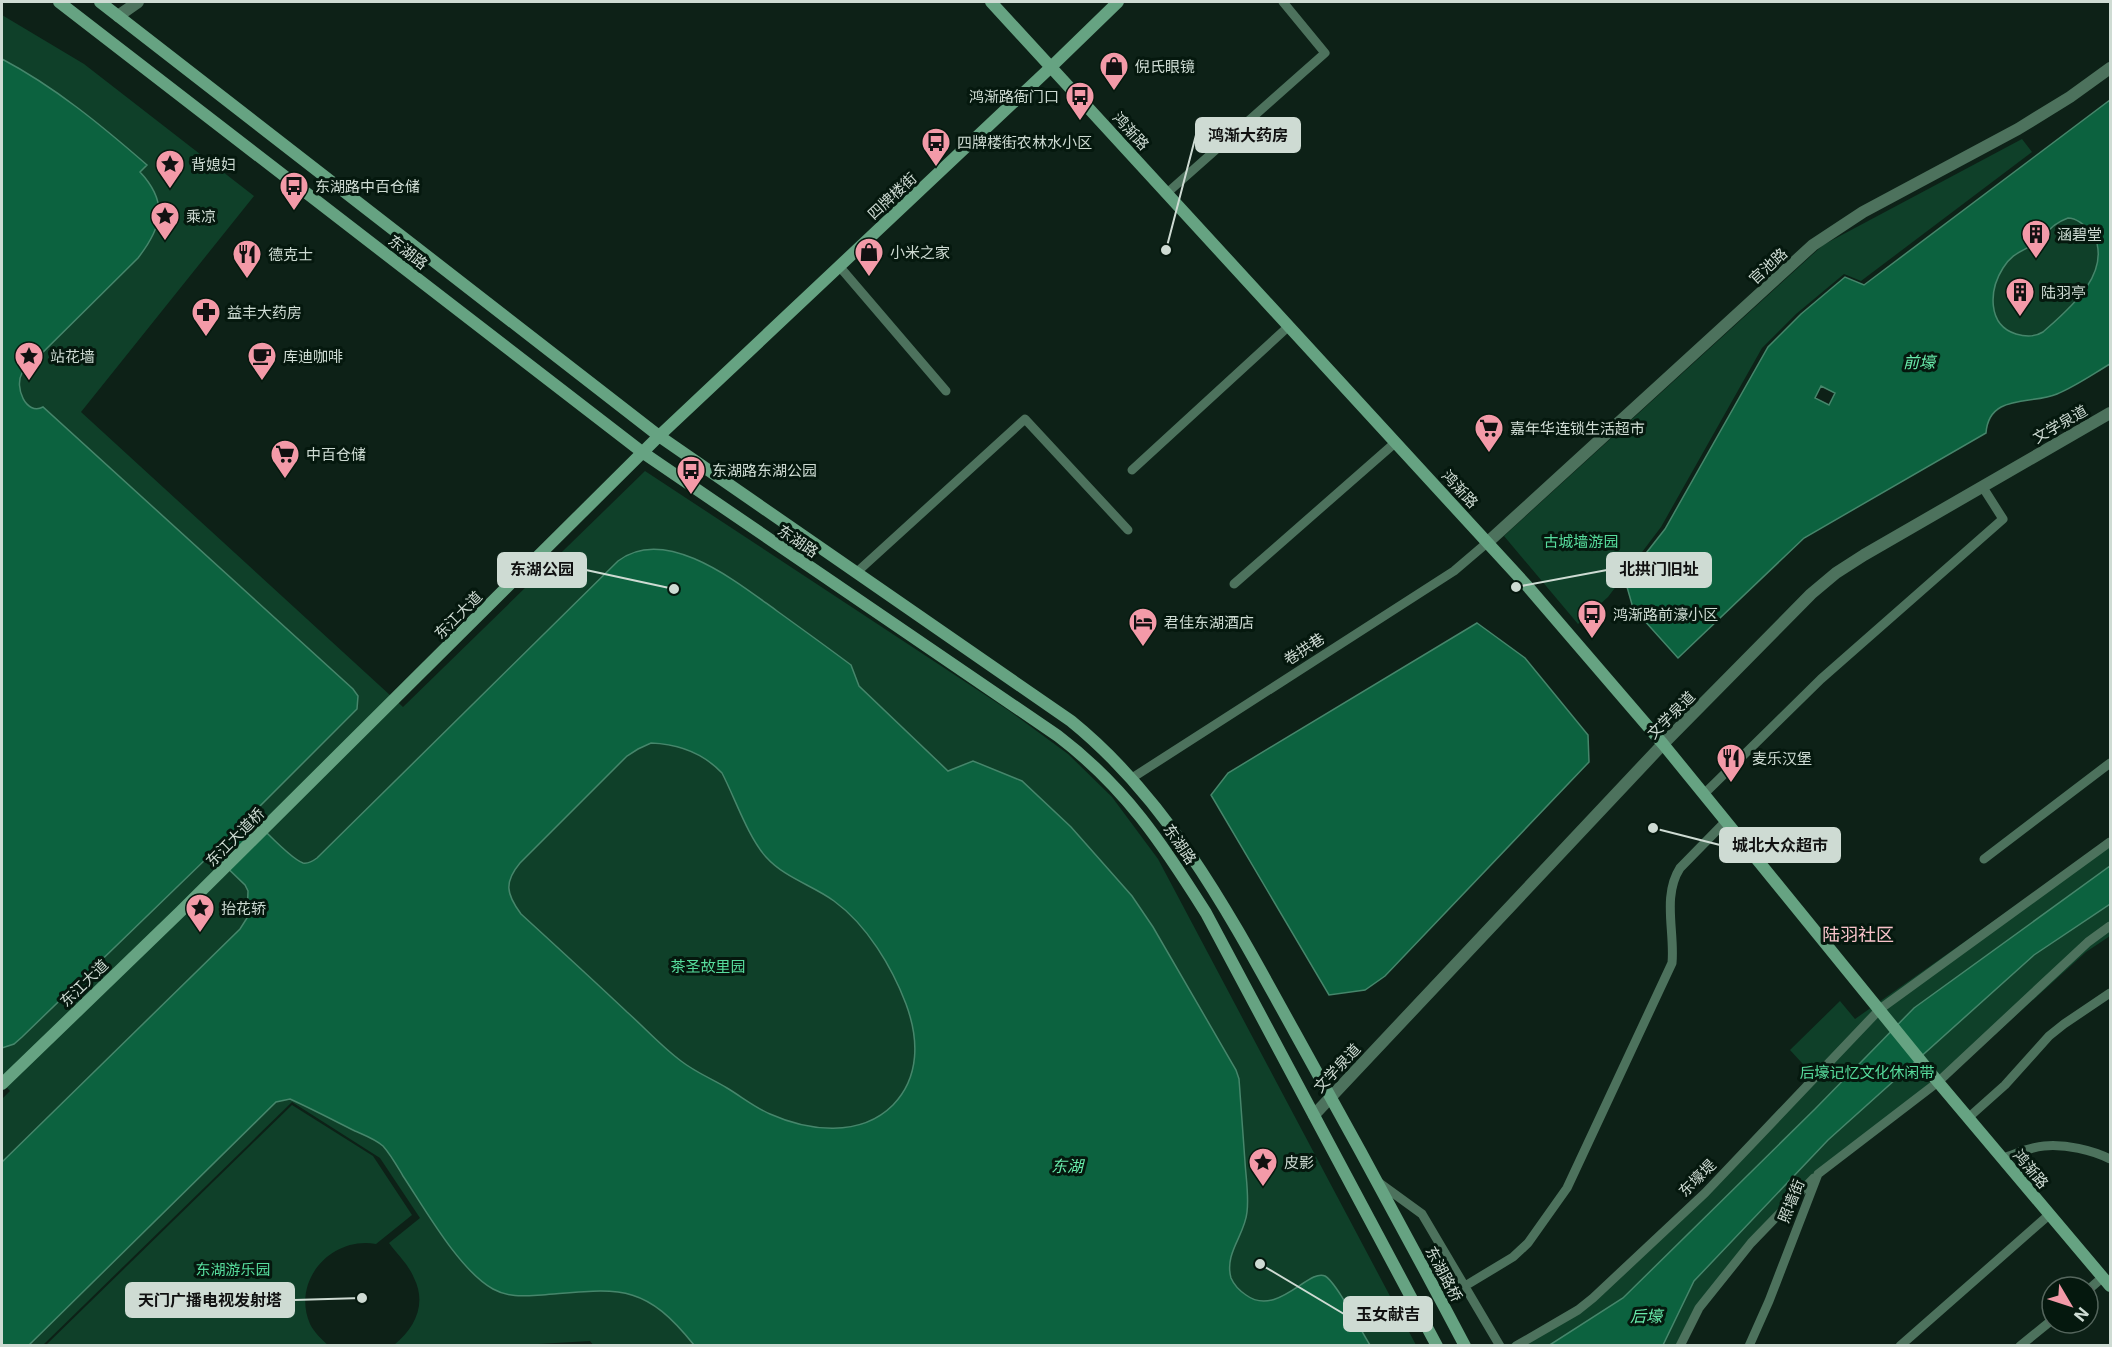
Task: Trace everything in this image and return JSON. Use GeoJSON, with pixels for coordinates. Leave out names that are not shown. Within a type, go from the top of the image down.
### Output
{"type":"FeatureCollection","features":[{"type":"Feature","properties":{"kind":"main road","name":"东湖路"},"geometry":{"type":"LineString","coordinates":[[59,2],[642,452],[1084,755],[1144,820],[1168,852],[1206,913],[1437,1346]]}},
{"type":"Feature","properties":{"kind":"main road","name":"东湖路"},"geometry":{"type":"LineString","coordinates":[[100,2],[659,436],[1071,721],[1096,741],[1132,778],[1177,835],[1217,895],[1397,1217]]}},
{"type":"Feature","properties":{"kind":"main road","name":"鸿渐路"},"geometry":{"type":"LineString","coordinates":[[991,2],[1488,542],[1663,744],[1938,1082],[2107,1282]]}},
{"type":"Feature","properties":{"kind":"main road","name":"四牌楼街"},"geometry":{"type":"LineString","coordinates":[[659,436],[1118,2]]}},
{"type":"Feature","properties":{"kind":"main road","name":"东江大道"},"geometry":{"type":"LineString","coordinates":[[303,790],[659,436]]}},
{"type":"Feature","properties":{"kind":"main road","name":"东江大道桥"},"geometry":{"type":"LineString","coordinates":[[188,904],[303,790]]}},
{"type":"Feature","properties":{"kind":"main road","name":"东江大道"},"geometry":{"type":"LineString","coordinates":[[2,1084],[188,904]]}},
{"type":"Feature","properties":{"kind":"main road","name":"东湖路桥"},"geometry":{"type":"LineString","coordinates":[[1397,1217],[1465,1346]]}},
{"type":"Feature","properties":{"kind":"street"},"geometry":{"type":"LineString","coordinates":[[118,16],[138,2]]}},
{"type":"Feature","properties":{"kind":"street","name":"官池路"},"geometry":{"type":"LineString","coordinates":[[1488,542],[1813,245],[1863,212],[2018,129],[2070,97],[2110,68]]}},
{"type":"Feature","properties":{"kind":"street","name":"文学泉道"},"geometry":{"type":"LineString","coordinates":[[1314,1115],[1663,744],[1811,594],[1836,573],[1864,555],[2110,412]]}},
{"type":"Feature","properties":{"kind":"lane"},"geometry":{"type":"LineString","coordinates":[[1167,193],[1325,53],[1283,2]]}},
{"type":"Feature","properties":{"kind":"lane"},"geometry":{"type":"LineString","coordinates":[[839,266],[946,391]]}},
{"type":"Feature","properties":{"kind":"lane"},"geometry":{"type":"LineString","coordinates":[[1132,470],[1289,326]]}},
{"type":"Feature","properties":{"kind":"lane"},"geometry":{"type":"LineString","coordinates":[[857,572],[1024,419],[1128,530]]}},
{"type":"Feature","properties":{"kind":"lane"},"geometry":{"type":"LineString","coordinates":[[1234,584],[1396,442]]}},
{"type":"Feature","properties":{"kind":"lane"},"geometry":{"type":"LineString","coordinates":[[1704,794],[1828,672],[2003,519],[1982,486]]}},
{"type":"Feature","properties":{"kind":"lane","name":"卷拱巷"},"geometry":{"type":"LineString","coordinates":[[1132,778],[1454,570],[1488,542]]}},
{"type":"Feature","properties":{"kind":"lane"},"geometry":{"type":"LineString","coordinates":[[1984,859],[2110,763]]}},
{"type":"Feature","properties":{"kind":"lane"},"geometry":{"type":"LineString","coordinates":[[1465,1286],[1512,1257],[1528,1243],[1567,1188],[1672,963],[1670,898],[1675,877],[1680,868],[1726,821]]}},
{"type":"Feature","properties":{"kind":"lane","name":"东壕堤"},"geometry":{"type":"LineString","coordinates":[[1516,1346],[1578,1310],[1593,1298],[1705,1193],[1882,1013],[2110,842]]}},
{"type":"Feature","properties":{"kind":"lane","name":"照墙街"},"geometry":{"type":"LineString","coordinates":[[1749,1346],[1769,1302],[1818,1174],[1938,1082],[2088,942],[2110,926]]}},
{"type":"Feature","properties":{"kind":"lane"},"geometry":{"type":"LineString","coordinates":[[1968,1118],[2005,1085],[2049,1036],[2110,993]]}},
{"type":"Feature","properties":{"kind":"lane"},"geometry":{"type":"LineString","coordinates":[[2003,1158],[2046,1146],[2098,1153],[2110,1159]]}},
{"type":"Feature","properties":{"kind":"lane"},"geometry":{"type":"LineString","coordinates":[[1680,1346],[1699,1308],[1751,1243],[1818,1174]]}},
{"type":"Feature","properties":{"kind":"lane"},"geometry":{"type":"LineString","coordinates":[[1378,1182],[1422,1214],[1500,1346]]}},
{"type":"Feature","properties":{"kind":"lane"},"geometry":{"type":"LineString","coordinates":[[1900,1346],[2050,1214]]}},
{"type":"Feature","properties":{"kind":"lane"},"geometry":{"type":"LineString","coordinates":[[2020,1346],[2040,1330]]}},
{"type":"Feature","properties":{"kind":"green space","name":"东湖"},"geometry":{"type":"Polygon","coordinates":[[[2,15],[84,64],[254,196],[81,412],[403,707],[645,471],[1008,710],[1068,754],[1112,797],[1158,859],[1416,1345],[594,1346],[590,1341],[503,1346],[394,1345],[413,1323],[417,1315],[419,1297],[412,1273],[389,1243],[420,1218],[380,1158],[292,1102],[43,1345],[2,1346],[2,1099],[10,1091],[2,1082],[2,15]]]}},
{"type":"Feature","properties":{"kind":"green space","name":"古城墙游园"},"geometry":{"type":"Polygon","coordinates":[[[2022,139],[2032,152],[1861,281],[1844,274],[1796,314],[1762,348],[1661,527],[1608,597],[1578,624],[1504,536],[1823,245],[2022,139]]]}},
{"type":"Feature","properties":{"kind":"green space"},"geometry":{"type":"Polygon","coordinates":[[[2068,218],[2083,224],[2096,244],[2099,266],[2090,286],[2054,324],[2037,335],[2018,335],[2007,330],[1995,313],[1993,302],[1997,278],[2007,261],[2068,218]]]}},
{"type":"Feature","properties":{"kind":"green space","name":"后壕记忆文化休闲带"},"geometry":{"type":"Polygon","coordinates":[[[2110,839],[2110,936],[2086,952],[1959,1067],[1819,1176],[1749,1248],[1700,1309],[1681,1345],[1507,1346],[1584,1304],[1694,1200],[1813,1075],[1790,1050],[1840,1001],[1855,1019],[2110,839]]]}},
{"type":"Feature","properties":{"kind":"green space","name":"东湖游乐园"},"geometry":{"type":"Polygon","coordinates":[[[292,1105],[373,1156],[412,1215],[376,1244],[360,1243],[344,1247],[331,1254],[319,1265],[311,1277],[306,1292],[306,1308],[310,1324],[328,1345],[46,1345],[292,1105]]]}},
{"type":"Feature","properties":{"kind":"water","name":"东湖"},"geometry":{"type":"Polygon","coordinates":[[[2,59],[41,82],[77,108],[147,165],[140,172],[155,194],[159,215],[153,236],[138,258],[22,373],[20,385],[23,399],[31,407],[37,409],[43,407],[358,696],[357,709],[253,815],[254,820],[278,844],[303,863],[309,863],[317,858],[618,561],[637,551],[658,549],[679,553],[701,562],[742,586],[851,665],[859,686],[948,771],[973,761],[1022,781],[1071,827],[1132,896],[1153,927],[1236,1070],[1239,1079],[1248,1206],[1243,1228],[1230,1260],[1232,1281],[1246,1295],[1258,1300],[1269,1301],[1318,1275],[1325,1276],[1342,1297],[1370,1345],[694,1345],[659,1309],[644,1299],[627,1294],[591,1291],[517,1296],[493,1289],[480,1280],[455,1254],[383,1146],[290,1099],[276,1102],[29,1345],[2,1345],[2,1162],[240,929],[247,918],[248,891],[245,885],[217,858],[209,856],[22,1037],[14,1044],[2,1048],[2,59]],[[651,743],[627,756],[520,863],[509,882],[510,894],[516,907],[674,1056],[759,1108],[785,1120],[817,1127],[850,1127],[880,1116],[893,1105],[908,1082],[915,1044],[906,1004],[886,961],[868,934],[846,911],[826,895],[790,876],[766,857],[748,828],[722,773],[715,766],[690,751],[651,743]]]}},
{"type":"Feature","properties":{"kind":"water","name":"前壕"},"geometry":{"type":"Polygon","coordinates":[[[2110,100],[2110,364],[2057,394],[2003,406],[1989,420],[1986,433],[1804,538],[1678,658],[1633,608],[1625,580],[1665,529],[1768,347],[1801,314],[1845,277],[1864,285],[2110,100]],[[2068,218],[2055,225],[2034,244],[2016,254],[2007,262],[1998,277],[1993,296],[1995,315],[2000,323],[2016,334],[2027,336],[2043,332],[2075,301],[2093,277],[2098,249],[2094,235],[2079,221],[2068,218]],[[1821,386],[1815,398],[1829,405],[1835,393],[1821,386]]]}},
{"type":"Feature","properties":{"kind":"water"},"geometry":{"type":"Polygon","coordinates":[[[1477,623],[1525,658],[1588,735],[1589,762],[1385,976],[1365,990],[1329,995],[1211,795],[1228,773],[1477,623]]]}},
{"type":"Feature","properties":{"kind":"water","name":"后壕"},"geometry":{"type":"Polygon","coordinates":[[[2110,866],[2110,904],[2034,955],[1828,1140],[1694,1281],[1663,1345],[1548,1346],[1623,1298],[1914,1008],[2110,866]]]}},
{"type":"Feature","properties":{"kind":"place","name":"倪氏眼镜"},"geometry":{"type":"Point","coordinates":[1114,92]}},
{"type":"Feature","properties":{"kind":"place","name":"鸿渐路衙门口"},"geometry":{"type":"Point","coordinates":[1080,122]}},
{"type":"Feature","properties":{"kind":"place","name":"四牌楼街农林水小区"},"geometry":{"type":"Point","coordinates":[936,168]}},
{"type":"Feature","properties":{"kind":"place","name":"背媳妇"},"geometry":{"type":"Point","coordinates":[170,190]}},
{"type":"Feature","properties":{"kind":"place","name":"东湖路中百仓储"},"geometry":{"type":"Point","coordinates":[294,212]}},
{"type":"Feature","properties":{"kind":"place","name":"乘凉"},"geometry":{"type":"Point","coordinates":[165,242]}},
{"type":"Feature","properties":{"kind":"place","name":"鸿渐大药房"},"geometry":{"type":"Point","coordinates":[1166,250]}},
{"type":"Feature","properties":{"kind":"place","name":"涵碧堂"},"geometry":{"type":"Point","coordinates":[2036,260]}},
{"type":"Feature","properties":{"kind":"place","name":"小米之家"},"geometry":{"type":"Point","coordinates":[869,278]}},
{"type":"Feature","properties":{"kind":"place","name":"德克士"},"geometry":{"type":"Point","coordinates":[247,280]}},
{"type":"Feature","properties":{"kind":"place","name":"陆羽亭"},"geometry":{"type":"Point","coordinates":[2020,318]}},
{"type":"Feature","properties":{"kind":"place","name":"益丰大药房"},"geometry":{"type":"Point","coordinates":[206,338]}},
{"type":"Feature","properties":{"kind":"place","name":"站花墙"},"geometry":{"type":"Point","coordinates":[29,382]}},
{"type":"Feature","properties":{"kind":"place","name":"库迪咖啡"},"geometry":{"type":"Point","coordinates":[262,382]}},
{"type":"Feature","properties":{"kind":"place","name":"嘉年华连锁生活超市"},"geometry":{"type":"Point","coordinates":[1489,454]}},
{"type":"Feature","properties":{"kind":"place","name":"中百仓储"},"geometry":{"type":"Point","coordinates":[285,480]}},
{"type":"Feature","properties":{"kind":"place","name":"东湖路东湖公园"},"geometry":{"type":"Point","coordinates":[691,496]}},
{"type":"Feature","properties":{"kind":"place","name":"北拱门旧址"},"geometry":{"type":"Point","coordinates":[1516,587]}},
{"type":"Feature","properties":{"kind":"place","name":"东湖公园"},"geometry":{"type":"Point","coordinates":[674,589]}},
{"type":"Feature","properties":{"kind":"place","name":"鸿渐路前濠小区"},"geometry":{"type":"Point","coordinates":[1592,640]}},
{"type":"Feature","properties":{"kind":"place","name":"君佳东湖酒店"},"geometry":{"type":"Point","coordinates":[1143,648]}},
{"type":"Feature","properties":{"kind":"place","name":"麦乐汉堡"},"geometry":{"type":"Point","coordinates":[1731,784]}},
{"type":"Feature","properties":{"kind":"place","name":"城北大众超市"},"geometry":{"type":"Point","coordinates":[1653,828]}},
{"type":"Feature","properties":{"kind":"place","name":"抬花轿"},"geometry":{"type":"Point","coordinates":[200,934]}},
{"type":"Feature","properties":{"kind":"place","name":"皮影"},"geometry":{"type":"Point","coordinates":[1263,1188]}},
{"type":"Feature","properties":{"kind":"place","name":"玉女献吉"},"geometry":{"type":"Point","coordinates":[1260,1264]}},
{"type":"Feature","properties":{"kind":"place","name":"天门广播电视发射塔"},"geometry":{"type":"Point","coordinates":[362,1298]}},
{"type":"Feature","properties":{"kind":"district","name":"陆羽社区"},"geometry":{"type":"Point","coordinates":[1858,934]}},
{"type":"Feature","properties":{"kind":"park label","name":"茶圣故里园"},"geometry":{"type":"Point","coordinates":[708,966]}}]}
